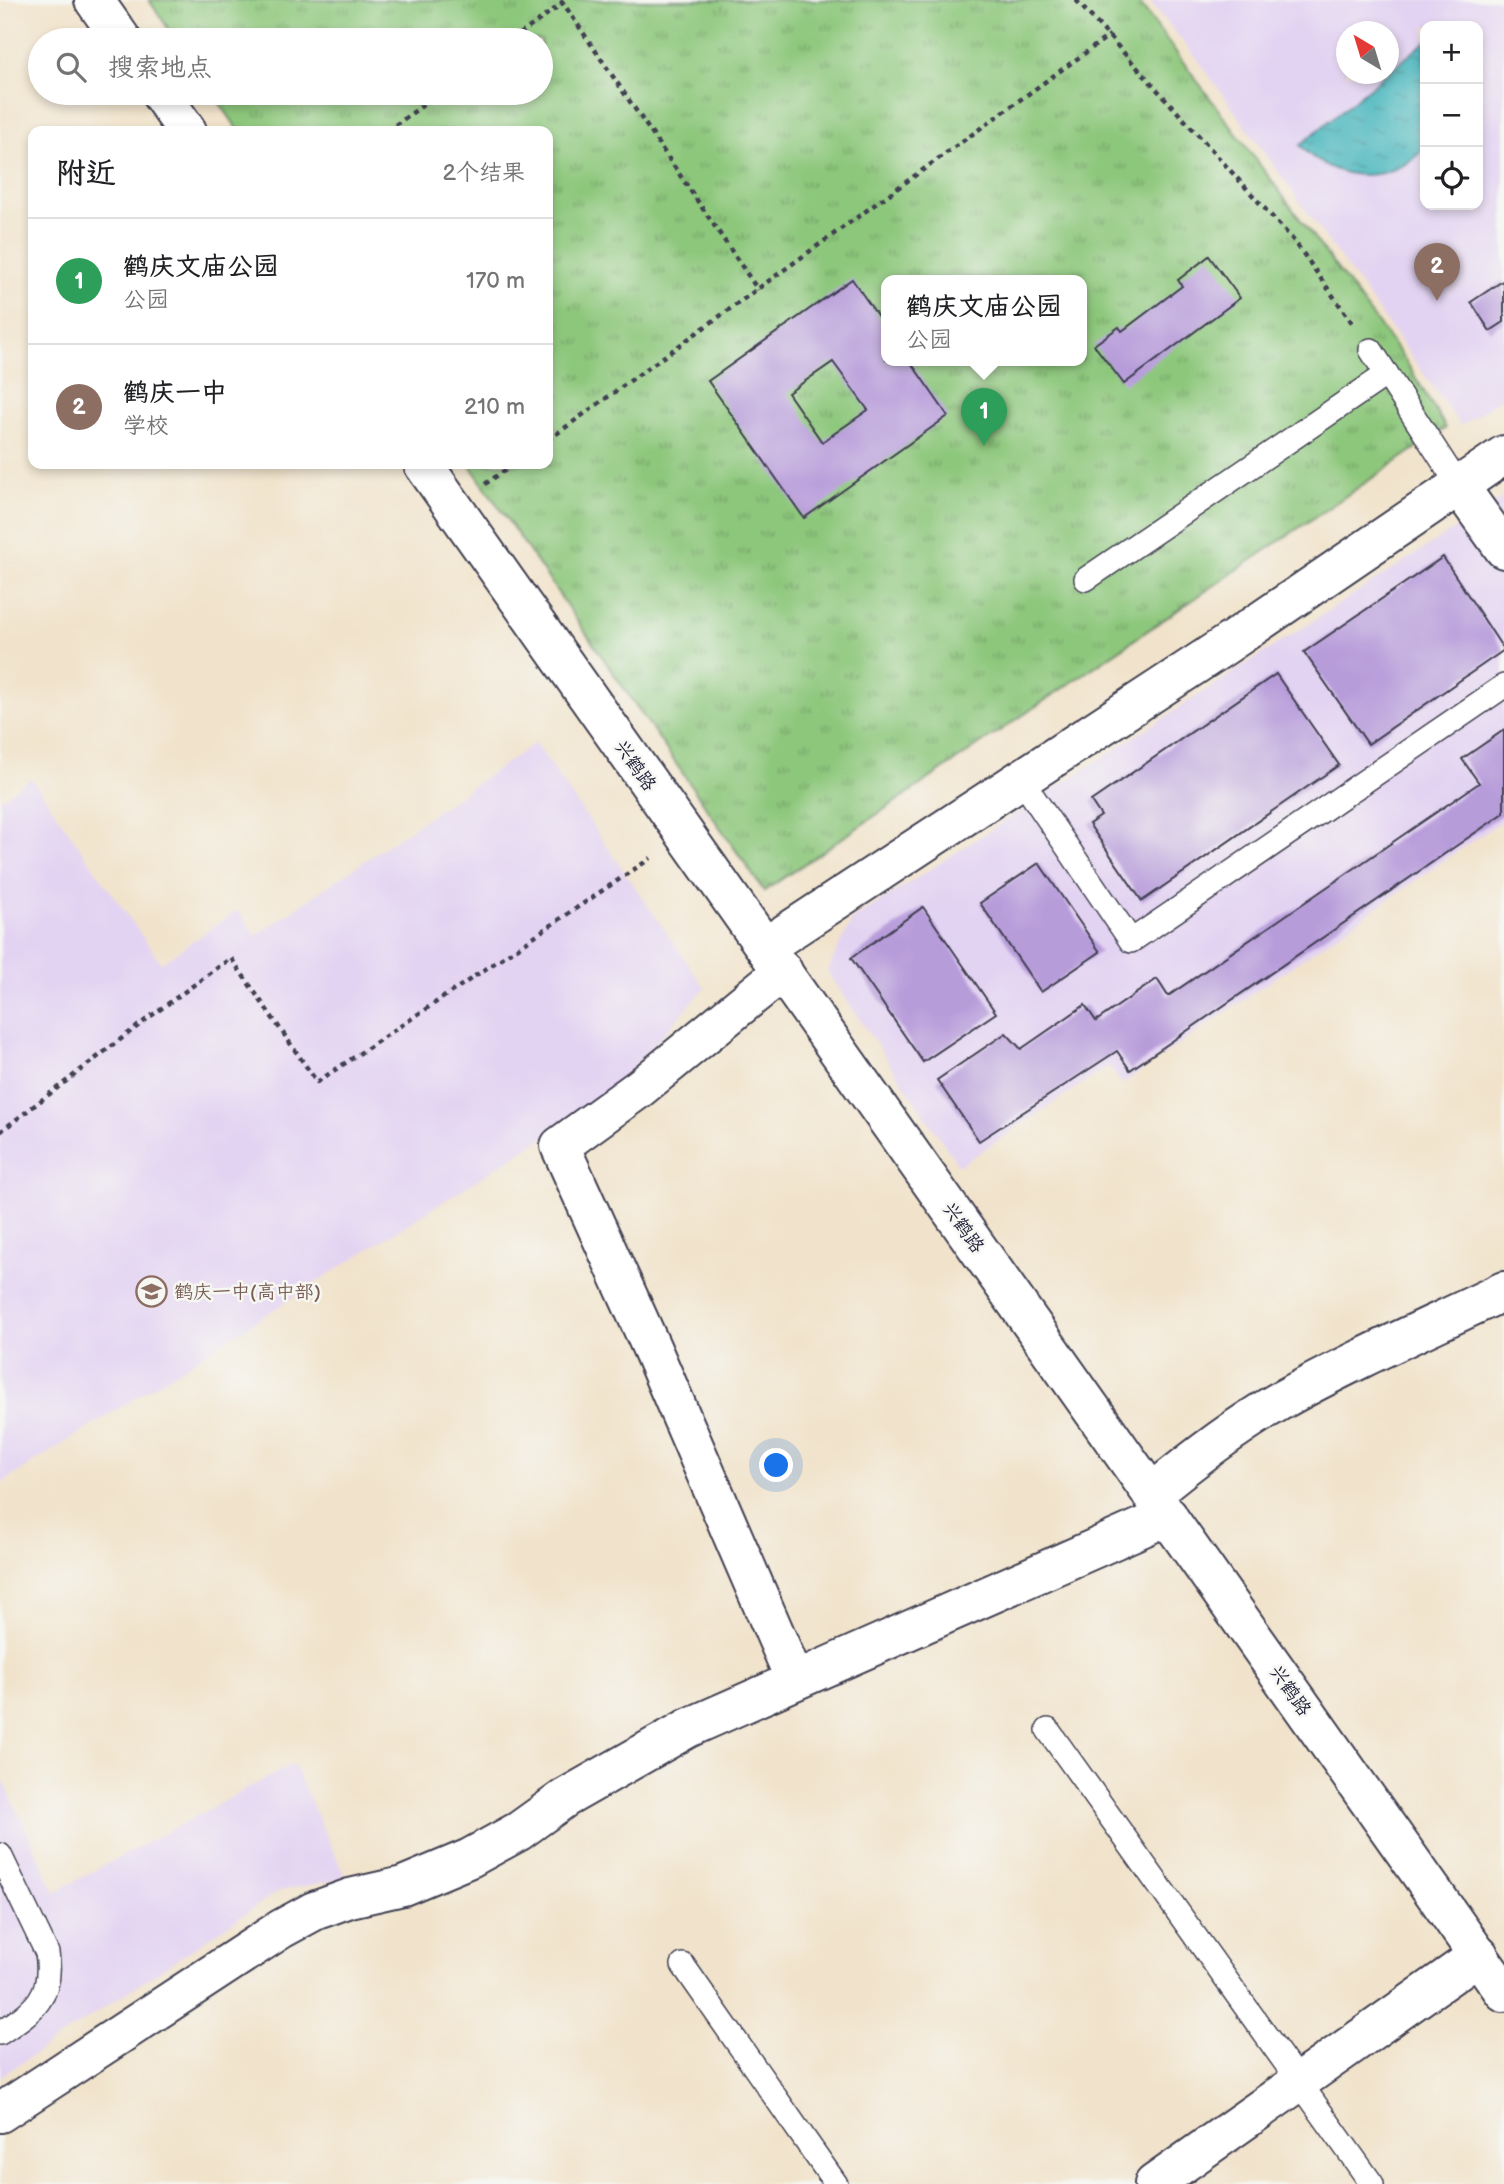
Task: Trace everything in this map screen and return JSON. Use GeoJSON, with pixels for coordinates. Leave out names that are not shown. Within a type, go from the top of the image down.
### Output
{"type":"FeatureCollection","features":[{"type":"Feature","properties":{"kind":"street"},"geometry":{"type":"LineString","coordinates":[[94,0],[114,28]]}},
{"type":"Feature","properties":{"kind":"street"},"geometry":{"type":"LineString","coordinates":[[169,105],[183,126]]}},
{"type":"Feature","properties":{"kind":"street"},"geometry":{"type":"LineString","coordinates":[[795,1680],[561,1146],[640,1088],[774,959],[1021,779],[1221,648],[1504,455]]}},
{"type":"Feature","properties":{"kind":"street","name":"兴鹤路"},"geometry":{"type":"LineString","coordinates":[[427,469],[1504,1992]]}},
{"type":"Feature","properties":{"kind":"street"},"geometry":{"type":"LineString","coordinates":[[1459,486],[1504,549]]}},
{"type":"Feature","properties":{"kind":"street"},"geometry":{"type":"LineString","coordinates":[[0,2113],[281,1928],[314,1911],[350,1898],[403,1886],[470,1858],[519,1831],[565,1798],[688,1728],[795,1680],[1160,1504],[1200,1454],[1277,1403],[1504,1291]]}},
{"type":"Feature","properties":{"kind":"street"},"geometry":{"type":"LineString","coordinates":[[1173,2179],[1299,2082],[1479,1955]]}},
{"type":"Feature","properties":{"kind":"lane"},"geometry":{"type":"LineString","coordinates":[[1371,350],[1459,486]]}},
{"type":"Feature","properties":{"kind":"lane"},"geometry":{"type":"LineString","coordinates":[[1086,579],[1387,374]]}},
{"type":"Feature","properties":{"kind":"lane"},"geometry":{"type":"LineString","coordinates":[[1021,779],[1131,941],[1504,686]]}},
{"type":"Feature","properties":{"kind":"lane"},"geometry":{"type":"LineString","coordinates":[[1048,1730],[1372,2184]]}},
{"type":"Feature","properties":{"kind":"lane"},"geometry":{"type":"LineString","coordinates":[[0,1855],[47,1952],[50,1969],[48,1985],[40,2001],[28,2015],[0,2033]]}},
{"type":"Feature","properties":{"kind":"lane"},"geometry":{"type":"LineString","coordinates":[[683,1965],[836,2184]]}},
{"type":"Feature","properties":{"kind":"path"},"geometry":{"type":"LineString","coordinates":[[1076,0],[1295,242],[1371,350]]}},
{"type":"Feature","properties":{"kind":"path"},"geometry":{"type":"LineString","coordinates":[[528,28],[563,1],[758,290]]}},
{"type":"Feature","properties":{"kind":"path"},"geometry":{"type":"LineString","coordinates":[[553,436],[1110,35]]}},
{"type":"Feature","properties":{"kind":"path"},"geometry":{"type":"LineString","coordinates":[[394,126],[423,105]]}},
{"type":"Feature","properties":{"kind":"path"},"geometry":{"type":"LineString","coordinates":[[0,1132],[231,958],[317,1082],[686,835]]}},
{"type":"Feature","properties":{"kind":"shaded area"},"geometry":{"type":"Polygon","coordinates":[[[1149,0],[1504,0],[1504,396],[1461,426],[1198,60],[1149,0]]]}},
{"type":"Feature","properties":{"kind":"shaded area"},"geometry":{"type":"Polygon","coordinates":[[[1504,497],[1504,819],[1122,1084],[1109,1066],[959,1166],[827,971],[852,920],[1504,497]]]}},
{"type":"Feature","properties":{"kind":"shaded area","name":"鹤庆一中(高中部)"},"geometry":{"type":"Polygon","coordinates":[[[535,743],[705,988],[604,1099],[0,1484],[0,799],[31,778],[161,963],[238,910],[256,936],[535,743]]]}},
{"type":"Feature","properties":{"kind":"shaded area"},"geometry":{"type":"Polygon","coordinates":[[[293,1764],[346,1878],[279,1891],[0,2077],[0,1773],[55,1892],[293,1764]]]}},
{"type":"Feature","properties":{"kind":"green space"},"geometry":{"type":"Polygon","coordinates":[[[149,0],[1137,0],[1405,360],[1446,428],[764,891],[472,469],[553,469],[553,126],[236,126],[221,105],[553,105],[553,28],[168,28],[149,0]]]}},
{"type":"Feature","properties":{"kind":"water"},"geometry":{"type":"Polygon","coordinates":[[[1420,46],[1420,152],[1412,160],[1380,174],[1345,173],[1313,158],[1300,145],[1374,84],[1399,84],[1399,63],[1420,46]]]}},
{"type":"Feature","properties":{"kind":"building"},"geometry":{"type":"Polygon","coordinates":[[[1209,256],[1240,298],[1124,384],[1094,345],[1119,327],[1122,331],[1182,286],[1178,280],[1209,256]]]}},
{"type":"Feature","properties":{"kind":"building"},"geometry":{"type":"Polygon","coordinates":[[[852,279],[881,321],[881,366],[913,366],[948,416],[804,518],[708,381],[852,279]],[[833,362],[788,393],[822,442],[868,410],[833,362]]]}},
{"type":"Feature","properties":{"kind":"building"},"geometry":{"type":"Polygon","coordinates":[[[1504,280],[1504,322],[1490,331],[1471,302],[1504,280]]]}},
{"type":"Feature","properties":{"kind":"building"},"geometry":{"type":"Polygon","coordinates":[[[1443,557],[1504,650],[1368,744],[1304,652],[1443,557]]]}},
{"type":"Feature","properties":{"kind":"building"},"geometry":{"type":"Polygon","coordinates":[[[1276,674],[1339,765],[1142,901],[1089,824],[1101,816],[1091,801],[1276,674]]]}},
{"type":"Feature","properties":{"kind":"building"},"geometry":{"type":"Polygon","coordinates":[[[1504,730],[1504,813],[1130,1070],[1117,1051],[979,1141],[937,1080],[1006,1033],[1021,1049],[1085,1005],[1096,1021],[1157,979],[1168,996],[1479,783],[1462,759],[1504,730]]]}},
{"type":"Feature","properties":{"kind":"building"},"geometry":{"type":"Polygon","coordinates":[[[1039,863],[1100,952],[1041,992],[980,903],[1039,863]]]}},
{"type":"Feature","properties":{"kind":"building"},"geometry":{"type":"Polygon","coordinates":[[[923,907],[996,1013],[923,1062],[851,958],[923,907]]]}},
{"type":"Feature","properties":{"kind":"place","name":"鹤庆一中"},"geometry":{"type":"Point","coordinates":[1437,301]}},
{"type":"Feature","properties":{"kind":"place","name":"鹤庆文庙公园"},"geometry":{"type":"Point","coordinates":[984,446]}},
{"type":"Feature","properties":{"kind":"place","name":"鹤庆一中(高中部)"},"geometry":{"type":"Point","coordinates":[151,1291]}}]}
